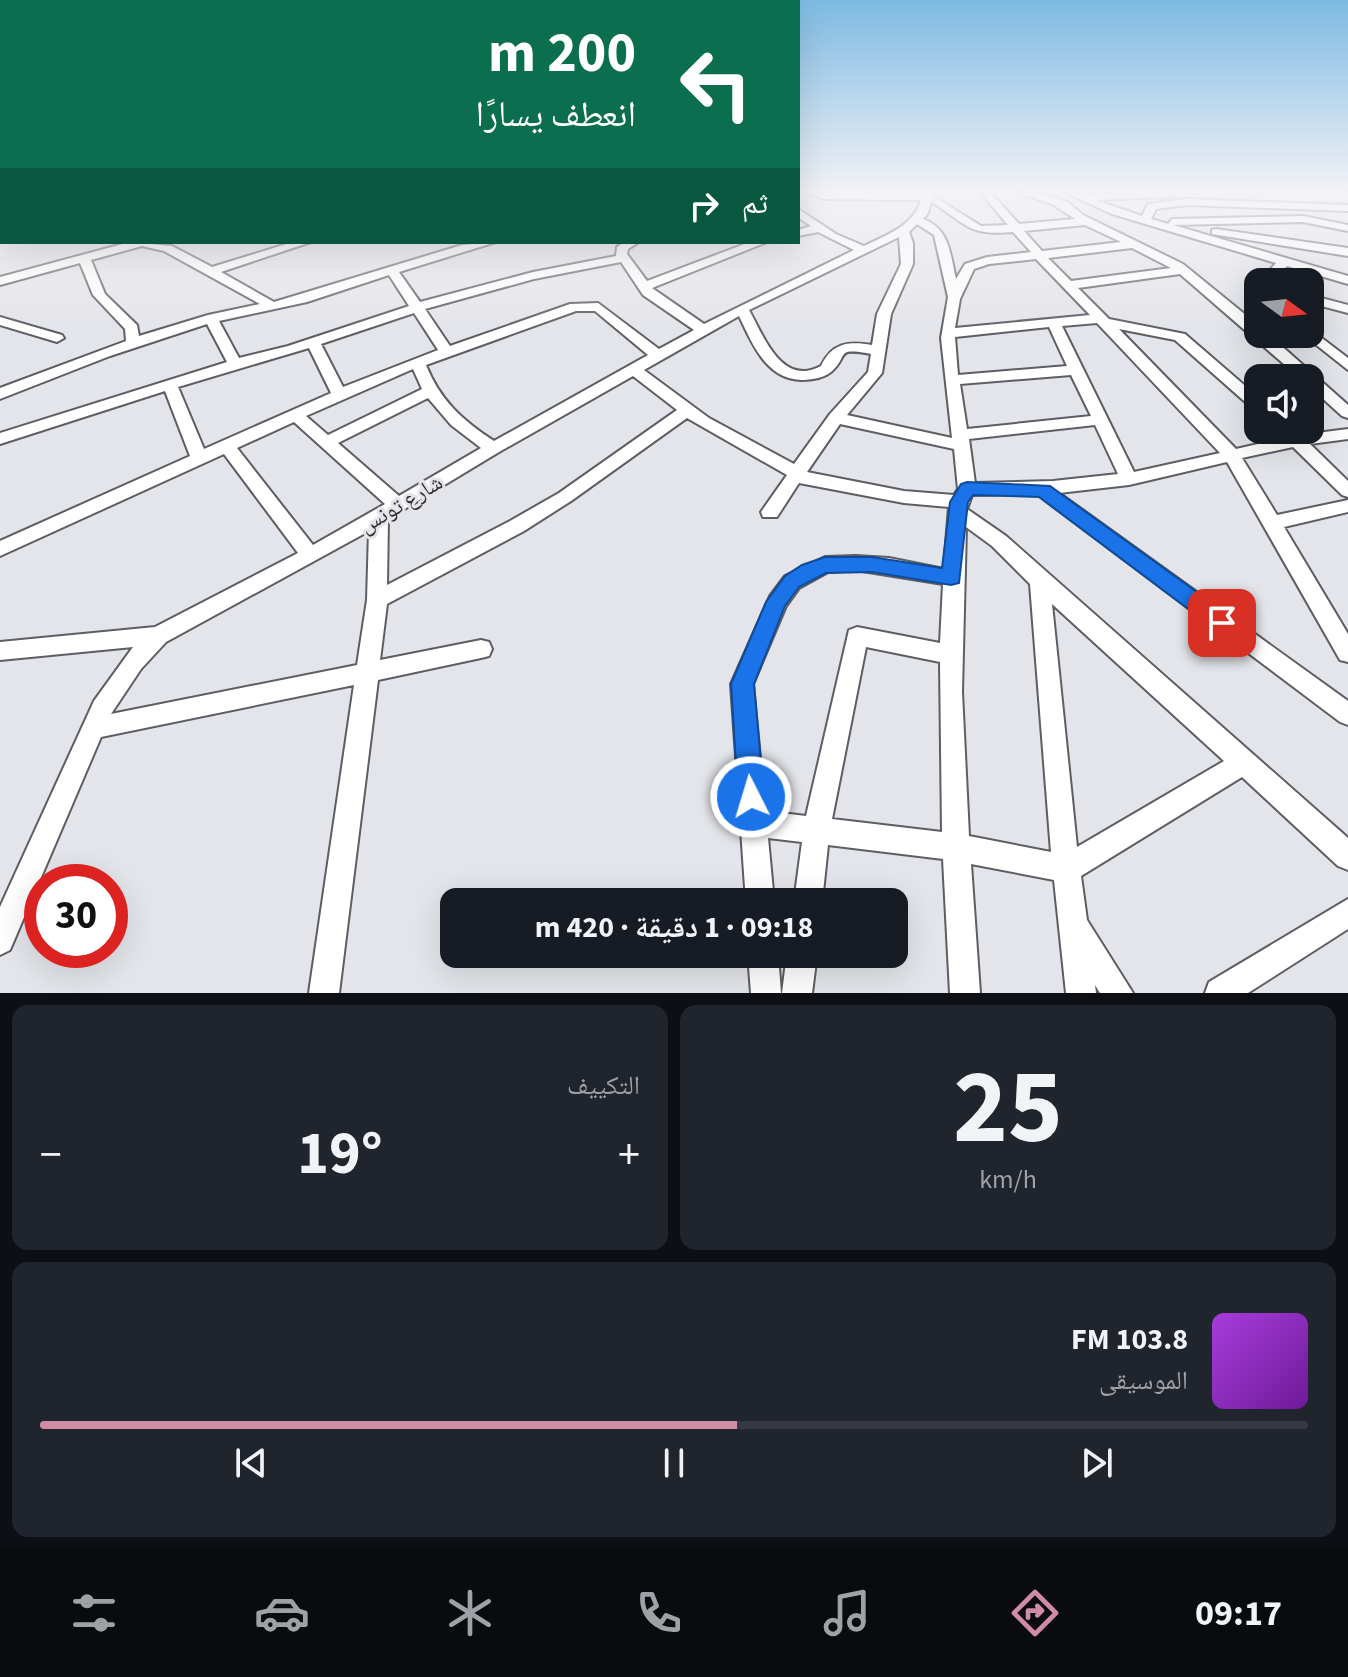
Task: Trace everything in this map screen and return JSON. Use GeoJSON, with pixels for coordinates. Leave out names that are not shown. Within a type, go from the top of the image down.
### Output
{"type":"FeatureCollection","features":[{"type":"Feature","properties":{"kind":"street"},"geometry":{"type":"LineString","coordinates":[[840,238],[864,250]]}},
{"type":"Feature","properties":{"kind":"street","name":"شارع تونس"},"geometry":{"type":"LineString","coordinates":[[0,940],[94,728],[116,686],[133,662],[158,636],[311,556],[657,355],[742,309],[888,238]]}},
{"type":"Feature","properties":{"kind":"street"},"geometry":{"type":"LineString","coordinates":[[770,512],[836,418],[870,381],[880,351],[884,314],[907,264],[905,238]]}},
{"type":"Feature","properties":{"kind":"street"},"geometry":{"type":"LineString","coordinates":[[940,238],[954,297]]}},
{"type":"Feature","properties":{"kind":"street"},"geometry":{"type":"LineString","coordinates":[[1025,238],[1232,455],[1348,653]]}},
{"type":"Feature","properties":{"kind":"street"},"geometry":{"type":"LineString","coordinates":[[1125,238],[1184,270],[1244,320]]}},
{"type":"Feature","properties":{"kind":"street"},"geometry":{"type":"LineString","coordinates":[[1212,238],[1348,280]]}},
{"type":"Feature","properties":{"kind":"street"},"geometry":{"type":"LineString","coordinates":[[1261,238],[1348,252]]}},
{"type":"Feature","properties":{"kind":"street"},"geometry":{"type":"LineString","coordinates":[[0,281],[134,244]]}},
{"type":"Feature","properties":{"kind":"street"},"geometry":{"type":"LineString","coordinates":[[149,244],[168,248],[269,304]]}},
{"type":"Feature","properties":{"kind":"street"},"geometry":{"type":"LineString","coordinates":[[209,272],[299,244]]}},
{"type":"Feature","properties":{"kind":"street"},"geometry":{"type":"LineString","coordinates":[[0,394],[133,344],[211,319],[302,299],[455,249],[480,244]]}},
{"type":"Feature","properties":{"kind":"street"},"geometry":{"type":"LineString","coordinates":[[629,244],[623,247],[624,258],[643,287],[703,330]]}},
{"type":"Feature","properties":{"kind":"street"},"geometry":{"type":"LineString","coordinates":[[643,287],[756,244]]}},
{"type":"Feature","properties":{"kind":"street"},"geometry":{"type":"LineString","coordinates":[[965,993],[955,847],[951,578],[961,501],[962,440],[949,333],[954,297],[971,264],[1137,244]]}},
{"type":"Feature","properties":{"kind":"street"},"geometry":{"type":"LineString","coordinates":[[0,439],[235,364],[313,343],[418,307],[542,274],[624,258]]}},
{"type":"Feature","properties":{"kind":"street"},"geometry":{"type":"LineString","coordinates":[[85,259],[99,295],[132,328],[133,344]]}},
{"type":"Feature","properties":{"kind":"street"},"geometry":{"type":"LineString","coordinates":[[1278,268],[1285,261]]}},
{"type":"Feature","properties":{"kind":"street"},"geometry":{"type":"LineString","coordinates":[[391,269],[448,354]]}},
{"type":"Feature","properties":{"kind":"street"},"geometry":{"type":"LineString","coordinates":[[1069,285],[1184,270]]}},
{"type":"Feature","properties":{"kind":"street"},"geometry":{"type":"LineString","coordinates":[[1324,303],[1348,309]]}},
{"type":"Feature","properties":{"kind":"street"},"geometry":{"type":"LineString","coordinates":[[0,549],[339,394],[418,362],[575,307],[591,305],[604,311],[657,355]]}},
{"type":"Feature","properties":{"kind":"street"},"geometry":{"type":"LineString","coordinates":[[742,309],[774,366],[790,374],[801,377],[821,371],[828,367],[833,356],[846,347],[880,351]]}},
{"type":"Feature","properties":{"kind":"street"},"geometry":{"type":"LineString","coordinates":[[211,319],[235,364]]}},
{"type":"Feature","properties":{"kind":"street"},"geometry":{"type":"LineString","coordinates":[[949,333],[1104,320],[1180,337],[1244,393]]}},
{"type":"Feature","properties":{"kind":"street"},"geometry":{"type":"LineString","coordinates":[[0,321],[57,338]]}},
{"type":"Feature","properties":{"kind":"street"},"geometry":{"type":"LineString","coordinates":[[1054,323],[1129,479]]}},
{"type":"Feature","properties":{"kind":"street"},"geometry":{"type":"LineString","coordinates":[[313,343],[339,394]]}},
{"type":"Feature","properties":{"kind":"street"},"geometry":{"type":"LineString","coordinates":[[1324,345],[1348,366]]}},
{"type":"Feature","properties":{"kind":"street"},"geometry":{"type":"LineString","coordinates":[[1276,348],[1294,364]]}},
{"type":"Feature","properties":{"kind":"street"},"geometry":{"type":"LineString","coordinates":[[418,362],[438,405],[452,419],[493,448]]}},
{"type":"Feature","properties":{"kind":"street"},"geometry":{"type":"LineString","coordinates":[[633,369],[687,410],[798,475],[840,487],[961,501],[1129,479],[1232,455],[1265,444]]}},
{"type":"Feature","properties":{"kind":"street"},"geometry":{"type":"LineString","coordinates":[[953,380],[1075,370]]}},
{"type":"Feature","properties":{"kind":"street"},"geometry":{"type":"LineString","coordinates":[[170,385],[199,458]]}},
{"type":"Feature","properties":{"kind":"street"},"geometry":{"type":"LineString","coordinates":[[326,442],[431,391]]}},
{"type":"Feature","properties":{"kind":"street"},"geometry":{"type":"LineString","coordinates":[[1324,391],[1348,413]]}},
{"type":"Feature","properties":{"kind":"street"},"geometry":{"type":"LineString","coordinates":[[377,600],[565,497],[687,410]]}},
{"type":"Feature","properties":{"kind":"street"},"geometry":{"type":"LineString","coordinates":[[296,415],[326,442],[388,512],[324,993]]}},
{"type":"Feature","properties":{"kind":"street"},"geometry":{"type":"LineString","coordinates":[[836,418],[962,440],[1099,420]]}},
{"type":"Feature","properties":{"kind":"street"},"geometry":{"type":"LineString","coordinates":[[1324,434],[1348,434]]}},
{"type":"Feature","properties":{"kind":"street"},"geometry":{"type":"LineString","coordinates":[[1301,444],[1348,491]]}},
{"type":"Feature","properties":{"kind":"street"},"geometry":{"type":"LineString","coordinates":[[227,446],[311,556]]}},
{"type":"Feature","properties":{"kind":"street"},"geometry":{"type":"LineString","coordinates":[[1044,491],[1348,714]]}},
{"type":"Feature","properties":{"kind":"street"},"geometry":{"type":"LineString","coordinates":[[961,501],[1040,581],[1348,856]]}},
{"type":"Feature","properties":{"kind":"street"},"geometry":{"type":"LineString","coordinates":[[1270,523],[1348,506]]}},
{"type":"Feature","properties":{"kind":"street"},"geometry":{"type":"LineString","coordinates":[[759,888],[742,684],[777,602],[792,582],[809,570],[825,565],[856,563],[951,578]]}},
{"type":"Feature","properties":{"kind":"street"},"geometry":{"type":"LineString","coordinates":[[1040,581],[1066,869],[1081,993]]}},
{"type":"Feature","properties":{"kind":"street"},"geometry":{"type":"LineString","coordinates":[[0,652],[158,636]]}},
{"type":"Feature","properties":{"kind":"street"},"geometry":{"type":"LineString","coordinates":[[810,888],[817,828],[857,636],[952,655]]}},
{"type":"Feature","properties":{"kind":"street"},"geometry":{"type":"LineString","coordinates":[[94,728],[481,649]]}},
{"type":"Feature","properties":{"kind":"street"},"geometry":{"type":"LineString","coordinates":[[753,823],[817,828],[955,847],[1066,869],[1244,762]]}},
{"type":"Feature","properties":{"kind":"street"},"geometry":{"type":"LineString","coordinates":[[1220,993],[1348,913]]}},
{"type":"Feature","properties":{"kind":"street"},"geometry":{"type":"LineString","coordinates":[[1073,924],[1118,993]]}},
{"type":"Feature","properties":{"kind":"street"},"geometry":{"type":"LineString","coordinates":[[764,968],[766,993]]}},
{"type":"Feature","properties":{"kind":"street"},"geometry":{"type":"LineString","coordinates":[[797,993],[800,968]]}},
{"type":"Feature","properties":{"kind":"route"},"geometry":{"type":"LineString","coordinates":[[751,797],[742,684],[753,652],[777,602],[792,582],[809,570],[825,565],[872,564],[951,578],[959,502],[967,489],[1044,491],[1222,623]]}}]}
